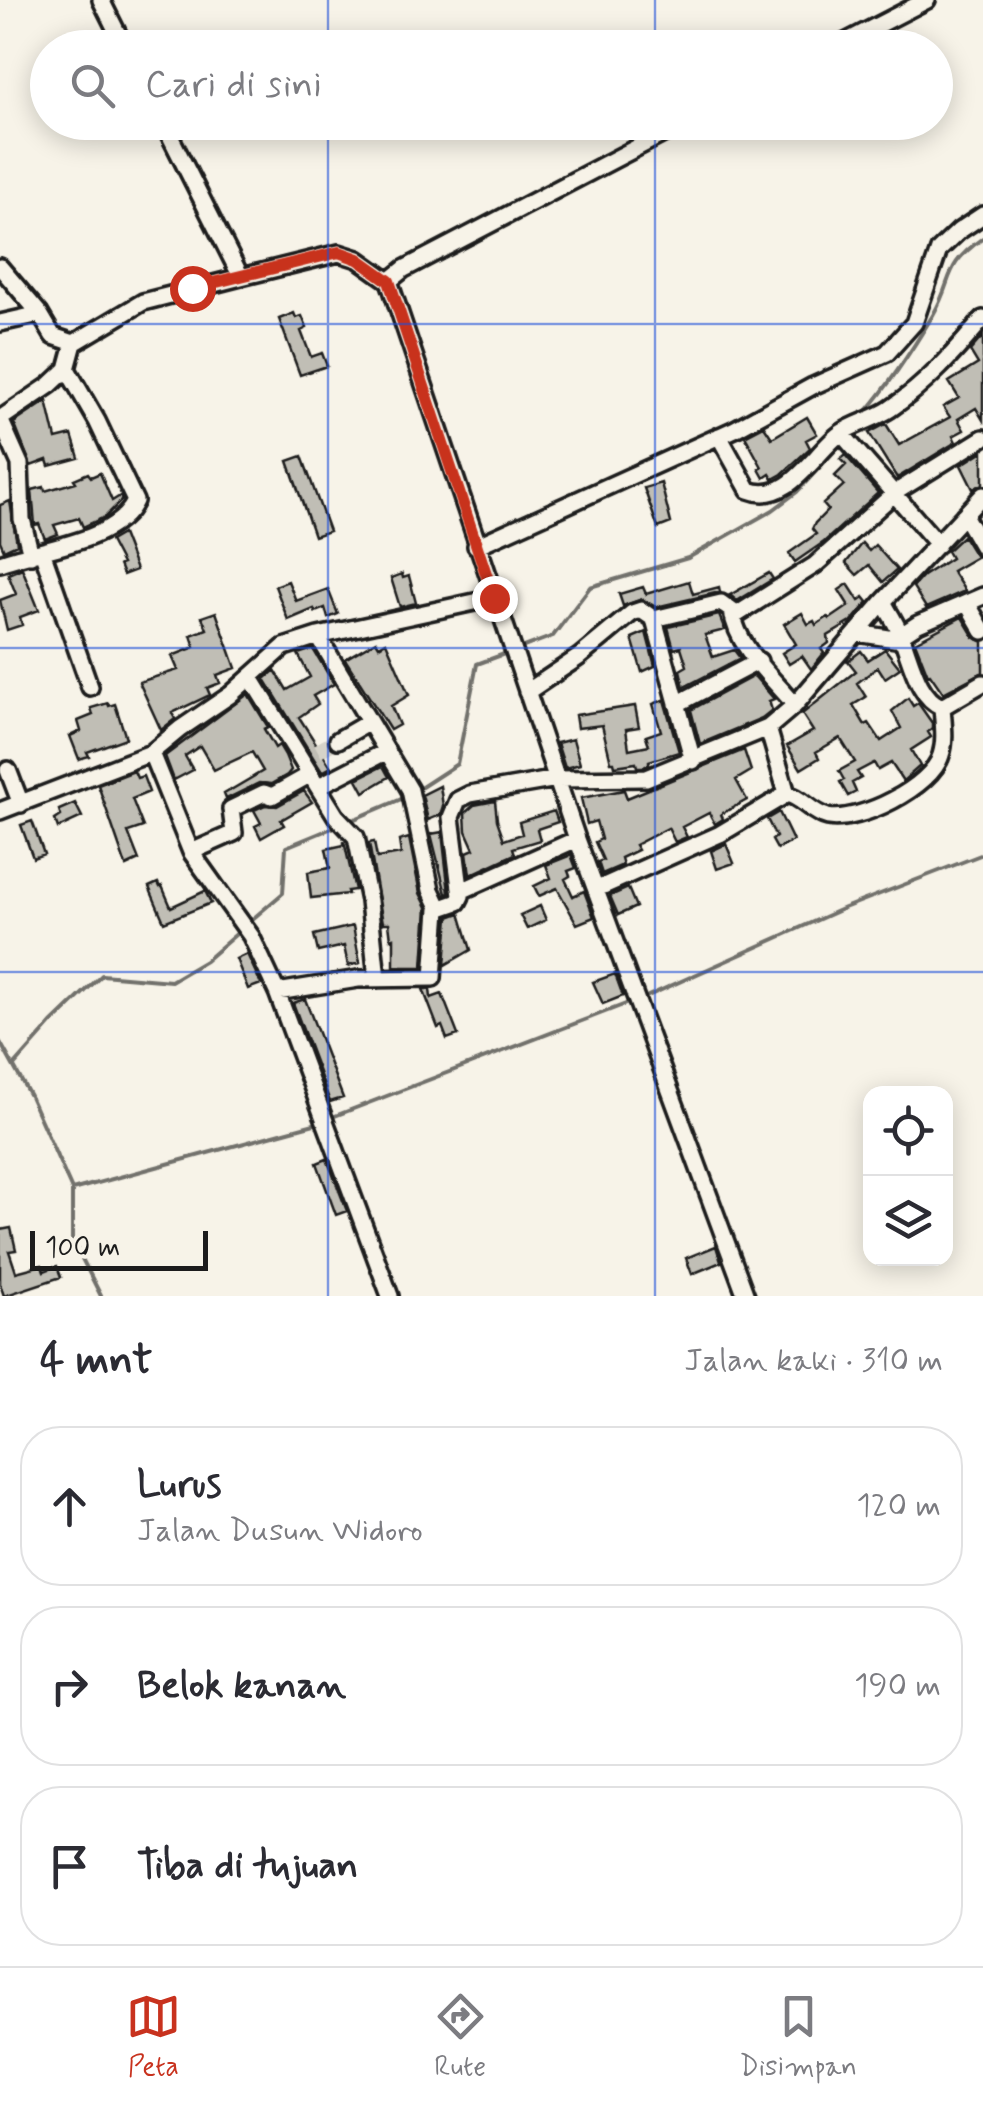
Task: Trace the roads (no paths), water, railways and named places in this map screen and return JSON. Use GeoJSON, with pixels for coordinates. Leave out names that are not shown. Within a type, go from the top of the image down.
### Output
{"type":"FeatureCollection","features":[{"type":"Feature","properties":{"kind":"street"},"geometry":{"type":"LineString","coordinates":[[101,0],[116,30]]}},
{"type":"Feature","properties":{"kind":"street"},"geometry":{"type":"LineString","coordinates":[[869,30],[927,0]]}},
{"type":"Feature","properties":{"kind":"street"},"geometry":{"type":"LineString","coordinates":[[172,140],[241,278]]}},
{"type":"Feature","properties":{"kind":"street"},"geometry":{"type":"LineString","coordinates":[[389,281],[404,268],[651,140]]}},
{"type":"Feature","properties":{"kind":"street"},"geometry":{"type":"LineString","coordinates":[[476,546],[719,436],[813,386],[887,353],[914,323],[940,250],[959,230],[983,214]]}},
{"type":"Feature","properties":{"kind":"street"},"geometry":{"type":"LineString","coordinates":[[90,687],[22,519],[20,464],[0,419],[67,370],[74,343],[143,302],[339,252],[358,259],[389,281],[577,839],[746,1296]]}},
{"type":"Feature","properties":{"kind":"street"},"geometry":{"type":"LineString","coordinates":[[0,267],[40,314],[52,336],[74,343]]}},
{"type":"Feature","properties":{"kind":"street"},"geometry":{"type":"LineString","coordinates":[[0,323],[40,314]]}},
{"type":"Feature","properties":{"kind":"street"},"geometry":{"type":"LineString","coordinates":[[719,436],[743,484],[758,494],[790,482],[806,471],[841,433],[887,411],[934,376],[983,319]]}},
{"type":"Feature","properties":{"kind":"street"},"geometry":{"type":"LineString","coordinates":[[0,563],[72,545],[130,512],[135,501],[67,370]]}},
{"type":"Feature","properties":{"kind":"street"},"geometry":{"type":"LineString","coordinates":[[841,433],[938,544]]}},
{"type":"Feature","properties":{"kind":"street"},"geometry":{"type":"LineString","coordinates":[[733,618],[815,565],[896,492],[983,438]]}},
{"type":"Feature","properties":{"kind":"street"},"geometry":{"type":"LineString","coordinates":[[439,907],[458,902],[461,891],[452,828],[452,811],[458,800],[470,794],[558,779],[646,778],[768,728],[795,705],[883,602],[983,495]]}},
{"type":"Feature","properties":{"kind":"street"},"geometry":{"type":"LineString","coordinates":[[964,515],[983,548]]}},
{"type":"Feature","properties":{"kind":"street"},"geometry":{"type":"LineString","coordinates":[[857,633],[886,639],[902,635],[983,596]]}},
{"type":"Feature","properties":{"kind":"street"},"geometry":{"type":"LineString","coordinates":[[0,812],[151,753],[252,678],[284,647],[494,598]]}},
{"type":"Feature","properties":{"kind":"street"},"geometry":{"type":"LineString","coordinates":[[883,602],[902,635],[905,650],[928,697],[942,708]]}},
{"type":"Feature","properties":{"kind":"street"},"geometry":{"type":"LineString","coordinates":[[654,619],[721,603],[729,607],[738,636],[795,705]]}},
{"type":"Feature","properties":{"kind":"street"},"geometry":{"type":"LineString","coordinates":[[967,603],[983,631]]}},
{"type":"Feature","properties":{"kind":"street"},"geometry":{"type":"LineString","coordinates":[[528,692],[641,610],[654,619],[693,761]]}},
{"type":"Feature","properties":{"kind":"street"},"geometry":{"type":"LineString","coordinates":[[278,992],[333,982],[433,978],[439,907],[431,890],[412,795],[318,636]]}},
{"type":"Feature","properties":{"kind":"street"},"geometry":{"type":"LineString","coordinates":[[677,704],[759,661]]}},
{"type":"Feature","properties":{"kind":"street"},"geometry":{"type":"LineString","coordinates":[[252,678],[341,823],[356,837],[370,903],[377,980]]}},
{"type":"Feature","properties":{"kind":"street"},"geometry":{"type":"LineString","coordinates":[[942,708],[983,683]]}},
{"type":"Feature","properties":{"kind":"street"},"geometry":{"type":"LineString","coordinates":[[598,888],[720,834],[786,794],[797,797],[817,813],[840,818],[862,814],[889,802],[936,766],[943,742],[942,708]]}},
{"type":"Feature","properties":{"kind":"street"},"geometry":{"type":"LineString","coordinates":[[338,740],[369,722]]}},
{"type":"Feature","properties":{"kind":"street"},"geometry":{"type":"LineString","coordinates":[[768,728],[786,794]]}},
{"type":"Feature","properties":{"kind":"street"},"geometry":{"type":"LineString","coordinates":[[311,773],[318,751]]}},
{"type":"Feature","properties":{"kind":"street"},"geometry":{"type":"LineString","coordinates":[[191,852],[234,833],[231,810],[264,793],[272,796],[311,773],[387,751]]}},
{"type":"Feature","properties":{"kind":"street"},"geometry":{"type":"LineString","coordinates":[[151,753],[191,852],[250,936],[278,992],[390,1296]]}},
{"type":"Feature","properties":{"kind":"street"},"geometry":{"type":"LineString","coordinates":[[8,770],[21,804]]}},
{"type":"Feature","properties":{"kind":"street"},"geometry":{"type":"LineString","coordinates":[[461,891],[577,839]]}},
{"type":"Feature","properties":{"kind":"waterway"},"geometry":{"type":"LineString","coordinates":[[865,413],[925,328],[961,257],[983,238]]}},
{"type":"Feature","properties":{"kind":"waterway"},"geometry":{"type":"LineString","coordinates":[[516,650],[553,636],[590,587],[688,558],[773,510],[797,492],[844,441]]}},
{"type":"Feature","properties":{"kind":"waterway"},"geometry":{"type":"LineString","coordinates":[[414,792],[457,764],[477,664],[507,653]]}},
{"type":"Feature","properties":{"kind":"waterway"},"geometry":{"type":"LineString","coordinates":[[350,821],[406,797]]}},
{"type":"Feature","properties":{"kind":"waterway"},"geometry":{"type":"LineString","coordinates":[[249,922],[283,893],[286,847],[337,826]]}},
{"type":"Feature","properties":{"kind":"waterway"},"geometry":{"type":"LineString","coordinates":[[648,996],[844,908],[983,854]]}},
{"type":"Feature","properties":{"kind":"waterway"},"geometry":{"type":"LineString","coordinates":[[14,1066],[102,975],[171,981],[205,961],[242,929]]}},
{"type":"Feature","properties":{"kind":"waterway"},"geometry":{"type":"LineString","coordinates":[[327,1119],[631,1002]]}},
{"type":"Feature","properties":{"kind":"waterway"},"geometry":{"type":"LineString","coordinates":[[0,1042],[30,1096],[72,1190],[72,1239],[101,1296]]}},
{"type":"Feature","properties":{"kind":"waterway"},"geometry":{"type":"LineString","coordinates":[[72,1190],[318,1123]]}},
{"type":"Feature","properties":{"kind":"tunnel"},"geometry":{"type":"LineString","coordinates":[[318,751],[338,740]]}}]}
